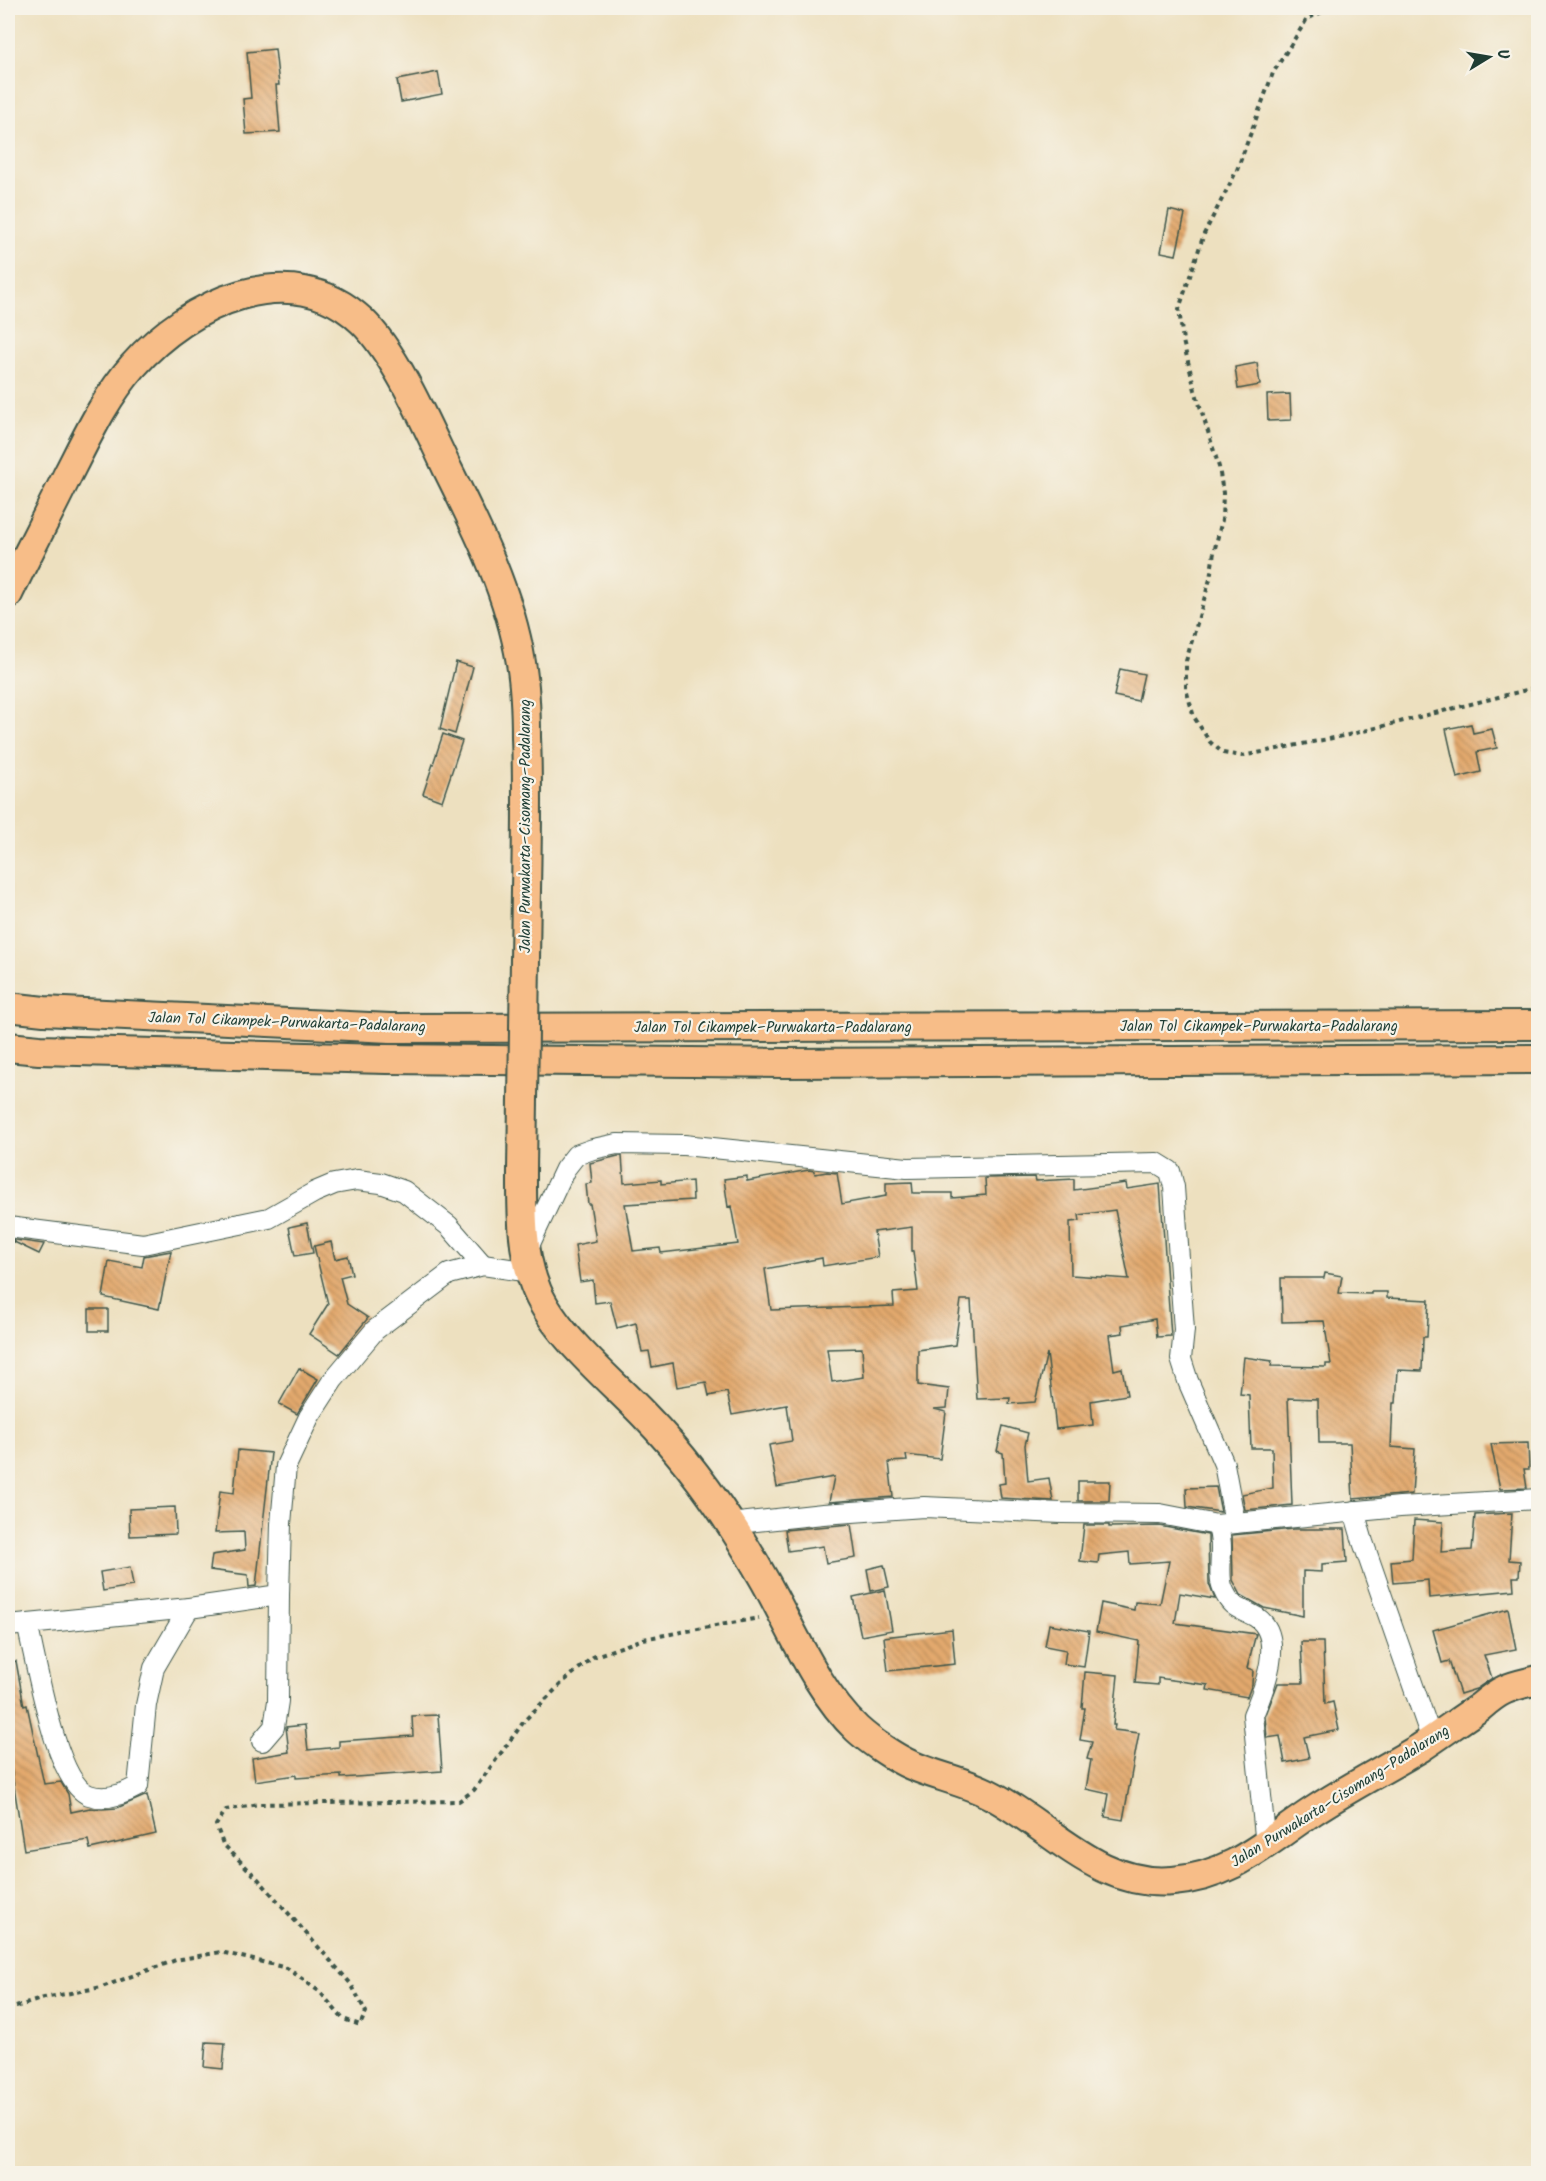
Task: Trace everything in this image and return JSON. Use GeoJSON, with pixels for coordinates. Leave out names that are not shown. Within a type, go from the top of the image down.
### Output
{"type":"FeatureCollection","features":[{"type":"Feature","properties":{"kind":"highway","name":"Jalan Purwakarta–Cisomang–Padalarang"},"geometry":{"type":"LineString","coordinates":[[8,594],[104,404],[134,365],[159,342],[209,306],[244,294],[280,288],[302,290],[332,301],[361,321],[382,345],[405,385],[490,559],[509,613],[521,663],[527,777],[522,1208],[528,1262],[538,1294],[555,1323],[615,1388],[647,1418],[694,1474],[765,1581],[817,1677],[858,1729],[910,1765],[990,1794],[1018,1811],[1049,1835],[1112,1872],[1140,1881],[1172,1881],[1214,1873],[1249,1857],[1314,1810],[1432,1740],[1504,1690],[1539,1680]]}},
{"type":"Feature","properties":{"kind":"highway","name":"Jalan Tol Cikampek–Purwakarta–Padalarang"},"geometry":{"type":"LineString","coordinates":[[8,1007],[44,1011],[390,1028],[1539,1025]]}},
{"type":"Feature","properties":{"kind":"highway"},"geometry":{"type":"LineString","coordinates":[[8,1047],[39,1050],[386,1059],[785,1063],[1539,1059]]}},
{"type":"Feature","properties":{"kind":"street"},"geometry":{"type":"LineString","coordinates":[[262,1742],[274,1726],[278,1701],[281,1524],[286,1466],[309,1417],[333,1380],[375,1330],[449,1274],[483,1265],[528,1262],[565,1169],[576,1155],[617,1144],[684,1145],[907,1168],[1157,1163],[1170,1170],[1174,1187],[1185,1330],[1181,1359],[1192,1392],[1224,1464],[1226,1524],[1221,1536],[1222,1587],[1234,1607],[1257,1618],[1266,1626],[1272,1653],[1260,1699],[1253,1715],[1266,1845]]}},
{"type":"Feature","properties":{"kind":"street"},"geometry":{"type":"LineString","coordinates":[[8,1227],[143,1244],[269,1218],[315,1192],[334,1184],[357,1180],[381,1183],[404,1191],[449,1226],[483,1265]]}},
{"type":"Feature","properties":{"kind":"street"},"geometry":{"type":"LineString","coordinates":[[729,1524],[924,1507],[1062,1513],[1160,1514],[1226,1524],[1354,1511],[1539,1498]]}},
{"type":"Feature","properties":{"kind":"street"},"geometry":{"type":"LineString","coordinates":[[1354,1511],[1432,1740]]}},
{"type":"Feature","properties":{"kind":"street"},"geometry":{"type":"LineString","coordinates":[[8,1626],[189,1608],[279,1595]]}},
{"type":"Feature","properties":{"kind":"street"},"geometry":{"type":"LineString","coordinates":[[27,1624],[57,1750],[72,1782],[89,1795],[123,1795],[138,1786],[146,1705],[154,1668],[189,1608]]}},
{"type":"Feature","properties":{"kind":"path"},"geometry":{"type":"LineString","coordinates":[[1330,8],[1307,19],[1273,73],[1237,170],[1204,234],[1179,309],[1183,341],[1195,390],[1219,467],[1223,493],[1222,520],[1210,579],[1186,661],[1188,698],[1194,717],[1210,742],[1223,753],[1242,756],[1348,735],[1539,687]]}},
{"type":"Feature","properties":{"kind":"path"},"geometry":{"type":"LineString","coordinates":[[16,2007],[44,1998],[102,1987],[176,1960],[221,1952],[287,1968],[320,1992],[343,2019],[360,2025],[366,2012],[351,1984],[259,1880],[223,1844],[216,1825],[226,1810],[259,1804],[459,1801],[474,1790],[525,1720],[563,1682],[593,1657],[643,1639],[782,1614]]}},
{"type":"Feature","properties":{"kind":"building"},"geometry":{"type":"Polygon","coordinates":[[[275,49],[279,85],[276,85],[280,132],[246,134],[243,99],[251,98],[247,52],[275,49]]]}},
{"type":"Feature","properties":{"kind":"building"},"geometry":{"type":"Polygon","coordinates":[[[438,72],[442,94],[401,102],[397,80],[438,72]]]}},
{"type":"Feature","properties":{"kind":"building"},"geometry":{"type":"Polygon","coordinates":[[[1169,210],[1185,214],[1176,255],[1161,252],[1169,210]]]}},
{"type":"Feature","properties":{"kind":"building"},"geometry":{"type":"Polygon","coordinates":[[[1257,363],[1260,385],[1238,389],[1235,367],[1257,363]]]}},
{"type":"Feature","properties":{"kind":"building"},"geometry":{"type":"Polygon","coordinates":[[[1290,394],[1291,420],[1268,421],[1267,395],[1290,394]]]}},
{"type":"Feature","properties":{"kind":"building"},"geometry":{"type":"Polygon","coordinates":[[[456,662],[473,667],[455,734],[440,729],[456,662]]]}},
{"type":"Feature","properties":{"kind":"building"},"geometry":{"type":"Polygon","coordinates":[[[1120,669],[1144,674],[1138,701],[1114,696],[1120,669]]]}},
{"type":"Feature","properties":{"kind":"building"},"geometry":{"type":"Polygon","coordinates":[[[1471,724],[1473,733],[1492,729],[1497,748],[1477,752],[1481,772],[1457,778],[1446,729],[1471,724]]]}},
{"type":"Feature","properties":{"kind":"building"},"geometry":{"type":"Polygon","coordinates":[[[443,734],[462,741],[442,801],[423,794],[443,734]]]}},
{"type":"Feature","properties":{"kind":"building"},"geometry":{"type":"Polygon","coordinates":[[[622,1156],[624,1183],[661,1180],[661,1184],[692,1181],[693,1200],[625,1204],[633,1251],[660,1248],[661,1253],[738,1244],[731,1206],[728,1207],[724,1179],[747,1176],[747,1181],[809,1170],[814,1171],[815,1174],[837,1173],[842,1204],[886,1196],[886,1183],[912,1182],[913,1193],[952,1193],[952,1198],[986,1195],[985,1178],[1035,1177],[1036,1181],[1074,1179],[1074,1190],[1126,1183],[1127,1189],[1160,1184],[1171,1336],[1157,1337],[1155,1319],[1122,1325],[1123,1333],[1109,1335],[1114,1370],[1122,1368],[1127,1395],[1091,1401],[1093,1425],[1056,1429],[1047,1353],[1035,1402],[1009,1404],[1010,1398],[977,1399],[971,1300],[961,1300],[955,1345],[918,1350],[918,1385],[949,1389],[947,1408],[934,1409],[946,1412],[940,1459],[906,1455],[907,1461],[889,1462],[893,1497],[829,1502],[834,1477],[777,1487],[769,1445],[792,1441],[787,1405],[732,1415],[727,1392],[709,1396],[706,1382],[677,1387],[673,1363],[652,1367],[649,1351],[642,1352],[636,1323],[617,1328],[610,1301],[595,1303],[593,1280],[580,1282],[575,1245],[596,1241],[586,1184],[592,1183],[590,1163],[622,1156]],[[1115,1210],[1079,1215],[1080,1221],[1070,1222],[1071,1275],[1129,1279],[1115,1210]],[[912,1227],[874,1232],[878,1257],[823,1266],[822,1258],[765,1269],[771,1310],[894,1306],[893,1293],[918,1291],[912,1251],[912,1227]],[[862,1348],[827,1349],[832,1382],[864,1377],[862,1348]]]}},
{"type":"Feature","properties":{"kind":"building"},"geometry":{"type":"Polygon","coordinates":[[[307,1223],[313,1253],[295,1256],[289,1227],[307,1223]]]}},
{"type":"Feature","properties":{"kind":"building"},"geometry":{"type":"Polygon","coordinates":[[[8,1239],[44,1244],[39,1254],[8,1239]]]}},
{"type":"Feature","properties":{"kind":"building"},"geometry":{"type":"Polygon","coordinates":[[[331,1242],[335,1259],[348,1256],[352,1274],[340,1277],[347,1304],[368,1318],[339,1354],[309,1334],[328,1304],[314,1246],[331,1242]]]}},
{"type":"Feature","properties":{"kind":"building"},"geometry":{"type":"Polygon","coordinates":[[[171,1251],[159,1309],[103,1297],[109,1261],[142,1267],[144,1256],[171,1251]]]}},
{"type":"Feature","properties":{"kind":"building"},"geometry":{"type":"Polygon","coordinates":[[[1325,1273],[1342,1276],[1339,1293],[1387,1292],[1387,1298],[1429,1300],[1427,1337],[1423,1337],[1422,1371],[1398,1370],[1396,1403],[1393,1403],[1391,1447],[1415,1449],[1412,1494],[1353,1499],[1350,1443],[1319,1443],[1318,1399],[1288,1398],[1292,1505],[1245,1510],[1242,1494],[1273,1488],[1272,1448],[1251,1448],[1249,1395],[1240,1394],[1244,1357],[1272,1361],[1271,1366],[1326,1367],[1326,1364],[1331,1364],[1324,1321],[1282,1322],[1281,1278],[1324,1278],[1325,1273]]]}},
{"type":"Feature","properties":{"kind":"building"},"geometry":{"type":"Polygon","coordinates":[[[89,1309],[108,1309],[108,1331],[89,1331],[89,1309]]]}},
{"type":"Feature","properties":{"kind":"building"},"geometry":{"type":"Polygon","coordinates":[[[299,1368],[318,1379],[297,1414],[279,1404],[299,1368]]]}},
{"type":"Feature","properties":{"kind":"building"},"geometry":{"type":"Polygon","coordinates":[[[1003,1426],[1028,1433],[1025,1445],[1028,1481],[1049,1478],[1053,1501],[1001,1498],[999,1484],[1005,1483],[1003,1453],[997,1451],[1003,1426]]]}},
{"type":"Feature","properties":{"kind":"building"},"geometry":{"type":"Polygon","coordinates":[[[1528,1443],[1529,1469],[1524,1469],[1527,1488],[1500,1489],[1491,1444],[1528,1443]]]}},
{"type":"Feature","properties":{"kind":"building"},"geometry":{"type":"Polygon","coordinates":[[[238,1450],[271,1453],[256,1586],[249,1587],[248,1575],[210,1570],[212,1555],[245,1550],[244,1532],[215,1533],[220,1491],[234,1493],[238,1450]]]}},
{"type":"Feature","properties":{"kind":"building"},"geometry":{"type":"Polygon","coordinates":[[[1078,1481],[1110,1481],[1109,1501],[1078,1501],[1078,1481]]]}},
{"type":"Feature","properties":{"kind":"building"},"geometry":{"type":"Polygon","coordinates":[[[1216,1487],[1221,1512],[1187,1507],[1186,1488],[1216,1487]]]}},
{"type":"Feature","properties":{"kind":"building"},"geometry":{"type":"Polygon","coordinates":[[[175,1507],[176,1534],[130,1536],[129,1509],[175,1507]]]}},
{"type":"Feature","properties":{"kind":"building"},"geometry":{"type":"Polygon","coordinates":[[[1512,1513],[1509,1560],[1520,1561],[1519,1577],[1513,1577],[1514,1590],[1429,1598],[1428,1580],[1393,1583],[1391,1561],[1412,1559],[1414,1520],[1443,1522],[1441,1552],[1472,1550],[1475,1515],[1512,1513]]]}},
{"type":"Feature","properties":{"kind":"building"},"geometry":{"type":"Polygon","coordinates":[[[851,1524],[856,1558],[826,1563],[823,1546],[788,1551],[785,1530],[851,1524]]]}},
{"type":"Feature","properties":{"kind":"building"},"geometry":{"type":"Polygon","coordinates":[[[1084,1525],[1159,1526],[1208,1535],[1209,1584],[1215,1599],[1180,1593],[1175,1623],[1256,1634],[1247,1668],[1253,1670],[1252,1684],[1247,1697],[1207,1690],[1208,1685],[1158,1678],[1158,1685],[1135,1683],[1139,1641],[1096,1632],[1101,1603],[1134,1610],[1135,1602],[1160,1604],[1169,1561],[1130,1564],[1129,1552],[1099,1555],[1098,1563],[1080,1561],[1084,1525]]]}},
{"type":"Feature","properties":{"kind":"building"},"geometry":{"type":"Polygon","coordinates":[[[1293,1529],[1345,1529],[1347,1562],[1322,1564],[1322,1572],[1303,1571],[1303,1616],[1264,1608],[1241,1595],[1233,1580],[1232,1535],[1293,1529]]]}},
{"type":"Feature","properties":{"kind":"building"},"geometry":{"type":"Polygon","coordinates":[[[884,1565],[889,1587],[871,1591],[867,1569],[884,1565]]]}},
{"type":"Feature","properties":{"kind":"building"},"geometry":{"type":"Polygon","coordinates":[[[130,1567],[133,1586],[103,1591],[100,1572],[130,1567]]]}},
{"type":"Feature","properties":{"kind":"building"},"geometry":{"type":"Polygon","coordinates":[[[885,1590],[892,1630],[861,1636],[853,1597],[885,1590]]]}},
{"type":"Feature","properties":{"kind":"building"},"geometry":{"type":"Polygon","coordinates":[[[1508,1609],[1516,1649],[1484,1655],[1492,1678],[1476,1689],[1460,1694],[1449,1661],[1442,1663],[1433,1630],[1508,1609]]]}},
{"type":"Feature","properties":{"kind":"building"},"geometry":{"type":"Polygon","coordinates":[[[1049,1624],[1089,1631],[1084,1667],[1064,1664],[1066,1650],[1045,1646],[1049,1624]]]}},
{"type":"Feature","properties":{"kind":"building"},"geometry":{"type":"Polygon","coordinates":[[[952,1629],[955,1664],[888,1671],[884,1637],[952,1629]]]}},
{"type":"Feature","properties":{"kind":"building"},"geometry":{"type":"Polygon","coordinates":[[[1301,1642],[1323,1642],[1325,1704],[1333,1702],[1339,1730],[1304,1737],[1309,1758],[1285,1763],[1280,1736],[1267,1738],[1265,1717],[1278,1683],[1303,1683],[1301,1642]]]}},
{"type":"Feature","properties":{"kind":"building"},"geometry":{"type":"Polygon","coordinates":[[[16,1661],[24,1706],[27,1705],[44,1784],[61,1782],[68,1794],[71,1812],[90,1808],[117,1808],[147,1795],[156,1834],[90,1849],[88,1840],[24,1850],[8,1748],[8,1662],[16,1661]]]}},
{"type":"Feature","properties":{"kind":"building"},"geometry":{"type":"Polygon","coordinates":[[[1085,1672],[1118,1675],[1114,1730],[1139,1733],[1123,1820],[1105,1817],[1109,1794],[1086,1789],[1091,1760],[1087,1759],[1092,1742],[1080,1740],[1085,1708],[1082,1708],[1085,1672]]]}},
{"type":"Feature","properties":{"kind":"building"},"geometry":{"type":"Polygon","coordinates":[[[438,1715],[442,1771],[341,1778],[341,1775],[296,1778],[296,1775],[255,1781],[252,1758],[289,1752],[286,1727],[305,1725],[308,1750],[339,1747],[339,1741],[413,1736],[412,1716],[438,1715]]]}},
{"type":"Feature","properties":{"kind":"building"},"geometry":{"type":"Polygon","coordinates":[[[206,2042],[225,2043],[223,2069],[204,2067],[206,2042]]]}}]}
